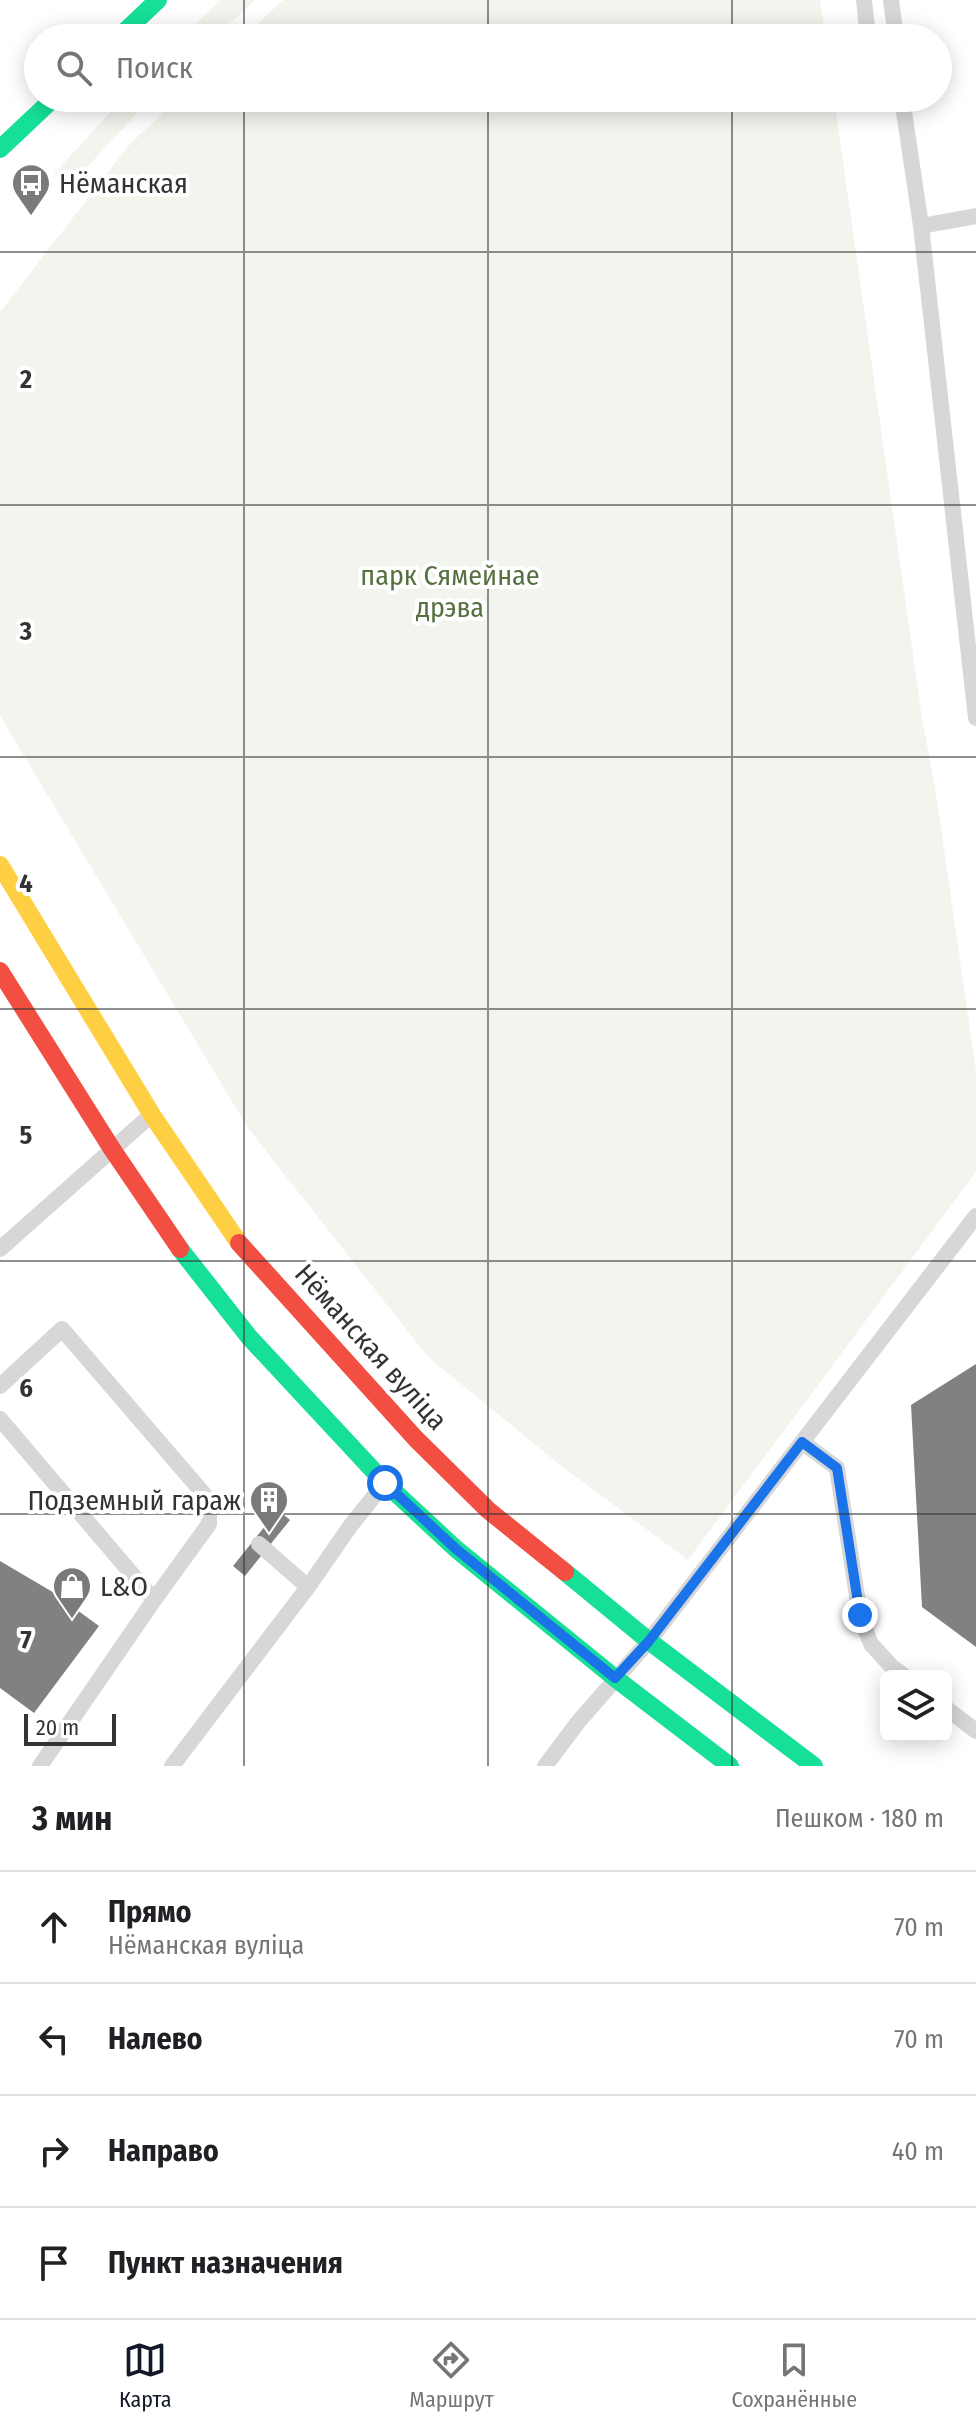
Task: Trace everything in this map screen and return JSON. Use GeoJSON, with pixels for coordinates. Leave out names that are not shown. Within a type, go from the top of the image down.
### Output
{"type":"FeatureCollection","features":[{"type":"Feature","properties":{"kind":"main road"},"geometry":{"type":"LineString","coordinates":[[133,24],[158,0]]}},
{"type":"Feature","properties":{"kind":"main road"},"geometry":{"type":"LineString","coordinates":[[0,149],[39,112]]}},
{"type":"Feature","properties":{"kind":"main road","name":"Нёманская вуліца"},"geometry":{"type":"LineString","coordinates":[[0,865],[152,1115],[237,1241],[416,1439],[488,1510],[649,1641],[814,1766]]}},
{"type":"Feature","properties":{"kind":"main road"},"geometry":{"type":"LineString","coordinates":[[0,971],[112,1149],[188,1260],[249,1337],[385,1483],[456,1549],[615,1678],[730,1766]]}},
{"type":"Feature","properties":{"kind":"lane"},"geometry":{"type":"LineString","coordinates":[[864,0],[867,24]]}},
{"type":"Feature","properties":{"kind":"lane"},"geometry":{"type":"LineString","coordinates":[[891,0],[894,24]]}},
{"type":"Feature","properties":{"kind":"lane"},"geometry":{"type":"LineString","coordinates":[[904,112],[921,226],[976,718]]}},
{"type":"Feature","properties":{"kind":"lane"},"geometry":{"type":"LineString","coordinates":[[921,226],[976,216]]}},
{"type":"Feature","properties":{"kind":"lane"},"geometry":{"type":"LineString","coordinates":[[2,1242],[76,1184],[152,1115]]}},
{"type":"Feature","properties":{"kind":"lane"},"geometry":{"type":"LineString","coordinates":[[545,1766],[579,1721],[649,1641],[976,1216]]}},
{"type":"Feature","properties":{"kind":"lane"},"geometry":{"type":"LineString","coordinates":[[0,1386],[62,1329],[209,1500],[209,1524],[40,1766]]}},
{"type":"Feature","properties":{"kind":"lane"},"geometry":{"type":"LineString","coordinates":[[0,1419],[154,1600]]}},
{"type":"Feature","properties":{"kind":"lane"},"geometry":{"type":"LineString","coordinates":[[802,1442],[837,1468],[860,1615],[871,1644],[896,1670]]}},
{"type":"Feature","properties":{"kind":"lane"},"geometry":{"type":"LineString","coordinates":[[172,1766],[385,1483]]}},
{"type":"Feature","properties":{"kind":"lane"},"geometry":{"type":"LineString","coordinates":[[259,1544],[308,1587]]}},
{"type":"Feature","properties":{"kind":"lane"},"geometry":{"type":"LineString","coordinates":[[952,1713],[976,1731]]}},
{"type":"Feature","properties":{"kind":"green space"},"geometry":{"type":"Polygon","coordinates":[[[221,0],[255,0],[229,24],[195,24],[221,0]]]}},
{"type":"Feature","properties":{"kind":"green space"},"geometry":{"type":"Polygon","coordinates":[[[283,0],[820,0],[824,24],[258,24],[283,0]]]}},
{"type":"Feature","properties":{"kind":"green space"},"geometry":{"type":"Polygon","coordinates":[[[110,112],[138,112],[76,179],[64,179],[54,174],[110,112]]]}},
{"type":"Feature","properties":{"kind":"green space","name":"парк Сямейнае дрэва"},"geometry":{"type":"Polygon","coordinates":[[[164,112],[836,112],[922,718],[976,1071],[976,1172],[688,1560],[559,1464],[428,1357],[248,1128],[0,716],[0,312],[130,144],[164,112]]]}},
{"type":"Feature","properties":{"kind":"building"},"geometry":{"type":"Polygon","coordinates":[[[976,1364],[976,1647],[922,1607],[911,1405],[976,1364]]]}},
{"type":"Feature","properties":{"kind":"building","name":"Подземный гараж"},"geometry":{"type":"Polygon","coordinates":[[[278,1510],[290,1520],[245,1576],[233,1566],[278,1510]]]}},
{"type":"Feature","properties":{"kind":"building"},"geometry":{"type":"Polygon","coordinates":[[[0,1561],[51,1591],[99,1626],[34,1713],[0,1688],[0,1561]]]}},
{"type":"Feature","properties":{"kind":"traffic: fast"},"geometry":{"type":"LineString","coordinates":[[133,24],[158,0]]}},
{"type":"Feature","properties":{"kind":"traffic: fast"},"geometry":{"type":"LineString","coordinates":[[0,149],[39,112]]}},
{"type":"Feature","properties":{"kind":"traffic: fast"},"geometry":{"type":"LineString","coordinates":[[180,1249],[249,1337],[385,1483],[456,1549],[615,1678],[730,1766]]}},
{"type":"Feature","properties":{"kind":"traffic: fast"},"geometry":{"type":"LineString","coordinates":[[565,1572],[649,1641],[814,1766]]}},
{"type":"Feature","properties":{"kind":"traffic: slow"},"geometry":{"type":"LineString","coordinates":[[0,865],[152,1115],[239,1243]]}},
{"type":"Feature","properties":{"kind":"traffic: jam"},"geometry":{"type":"LineString","coordinates":[[0,971],[112,1149],[180,1249]]}},
{"type":"Feature","properties":{"kind":"traffic: jam"},"geometry":{"type":"LineString","coordinates":[[239,1243],[416,1439],[488,1510],[565,1572]]}},
{"type":"Feature","properties":{"kind":"place","name":"Нёманская"},"geometry":{"type":"Point","coordinates":[31,217]}},
{"type":"Feature","properties":{"kind":"place","name":"Подземный гараж"},"geometry":{"type":"Point","coordinates":[269,1534]}},
{"type":"Feature","properties":{"kind":"place","name":"L&O"},"geometry":{"type":"Point","coordinates":[72,1620]}},
{"type":"Feature","properties":{"kind":"route"},"geometry":{"type":"LineString","coordinates":[[385,1483],[456,1549],[615,1678],[649,1641],[802,1442],[837,1468],[860,1615]]}}]}
